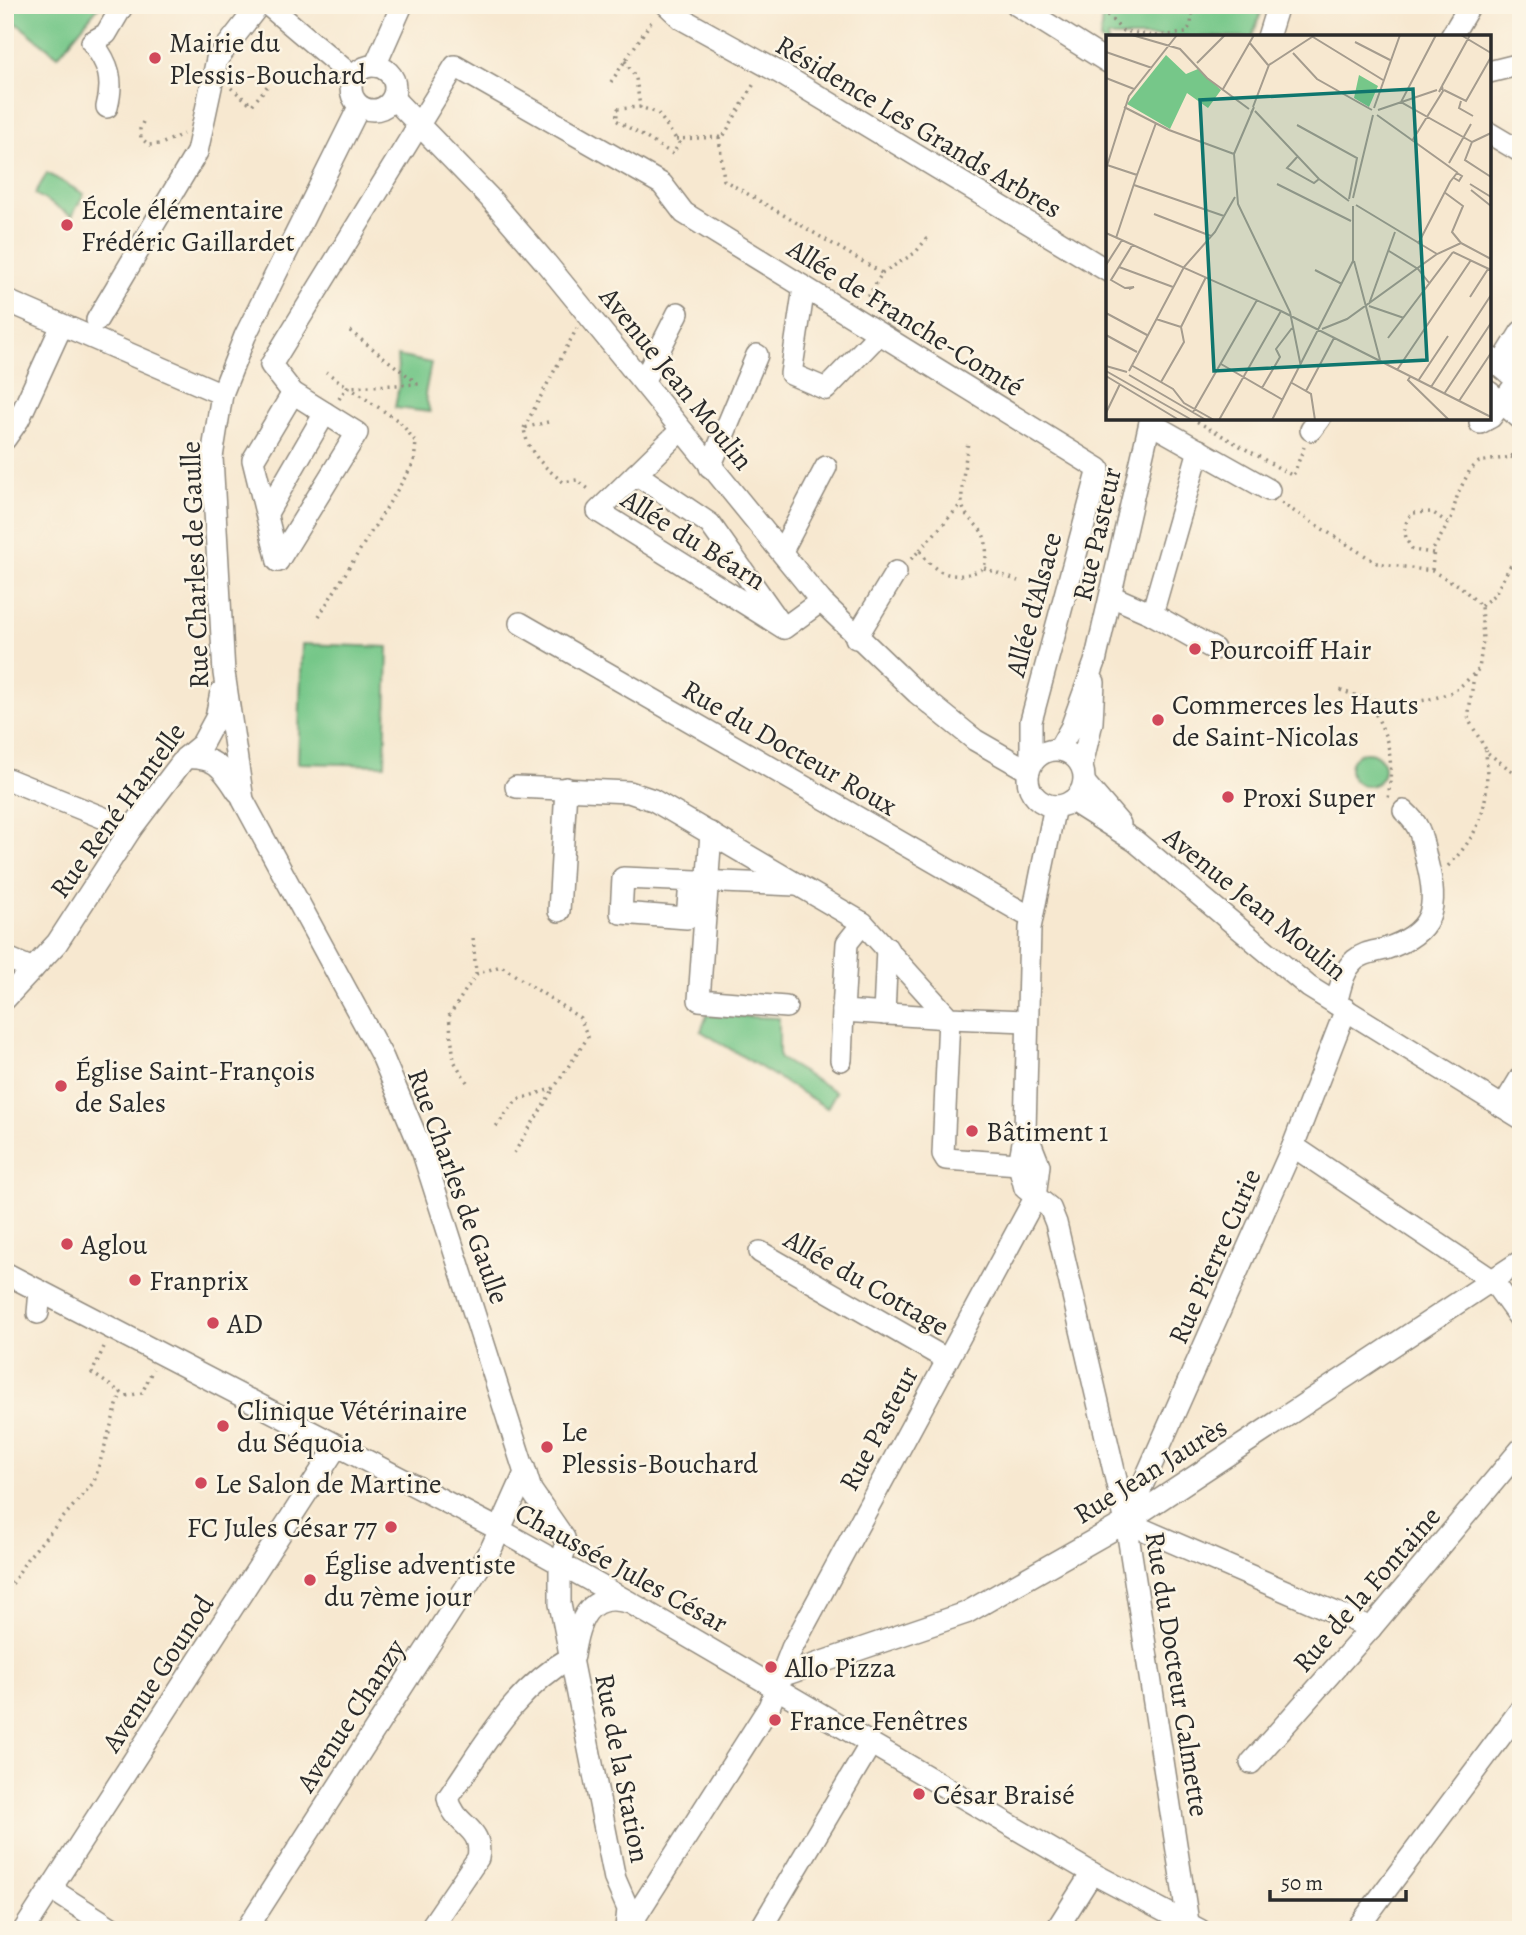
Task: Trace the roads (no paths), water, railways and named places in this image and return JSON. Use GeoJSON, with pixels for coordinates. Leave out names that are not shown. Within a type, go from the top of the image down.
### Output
{"type":"FeatureCollection","features":[{"type":"Feature","properties":{"kind":"street"},"geometry":{"type":"LineString","coordinates":[[107,107],[113,87],[107,62],[92,42],[106,34],[123,5]]}},
{"type":"Feature","properties":{"kind":"street"},"geometry":{"type":"LineString","coordinates":[[97,320],[197,152],[216,59],[259,5]]}},
{"type":"Feature","properties":{"kind":"street"},"geometry":{"type":"LineString","coordinates":[[268,5],[353,77]]}},
{"type":"Feature","properties":{"kind":"street"},"geometry":{"type":"LineString","coordinates":[[375,66],[402,5]]}},
{"type":"Feature","properties":{"kind":"street"},"geometry":{"type":"LineString","coordinates":[[1017,5],[1106,61]]}},
{"type":"Feature","properties":{"kind":"street"},"geometry":{"type":"LineString","coordinates":[[1269,35],[1278,5]]}},
{"type":"Feature","properties":{"kind":"street"},"geometry":{"type":"LineString","coordinates":[[1452,35],[1470,5]]}},
{"type":"Feature","properties":{"kind":"street","name":"Résidence Les Grands Arbres"},"geometry":{"type":"LineString","coordinates":[[661,11],[682,19],[765,65],[1106,270]]}},
{"type":"Feature","properties":{"kind":"street"},"geometry":{"type":"LineString","coordinates":[[1491,72],[1521,64]]}},
{"type":"Feature","properties":{"kind":"street"},"geometry":{"type":"LineString","coordinates":[[375,66],[383,68],[394,81],[393,99],[378,110],[359,107],[350,93],[353,77],[366,67],[375,66]]}},
{"type":"Feature","properties":{"kind":"street","name":"Allée de Franche-Comté"},"geometry":{"type":"LineString","coordinates":[[419,125],[456,66],[663,184],[684,213],[1099,469]]}},
{"type":"Feature","properties":{"kind":"street","name":"Avenue Jean Moulin"},"geometry":{"type":"LineString","coordinates":[[393,99],[489,197],[644,380],[680,431],[821,601],[856,638],[917,693],[1032,762]]}},
{"type":"Feature","properties":{"kind":"street","name":"Rue Charles de Gaulle"},"geometry":{"type":"LineString","coordinates":[[243,800],[224,673],[212,457],[222,394],[245,336],[359,107]]}},
{"type":"Feature","properties":{"kind":"street"},"geometry":{"type":"LineString","coordinates":[[293,393],[253,460],[278,561],[357,433],[293,393],[271,365],[419,125]]}},
{"type":"Feature","properties":{"kind":"street"},"geometry":{"type":"LineString","coordinates":[[1491,134],[1521,152]]}},
{"type":"Feature","properties":{"kind":"street"},"geometry":{"type":"LineString","coordinates":[[804,287],[791,374],[826,389],[879,334]]}},
{"type":"Feature","properties":{"kind":"street"},"geometry":{"type":"LineString","coordinates":[[5,300],[222,394]]}},
{"type":"Feature","properties":{"kind":"street"},"geometry":{"type":"LineString","coordinates":[[644,380],[678,313]]}},
{"type":"Feature","properties":{"kind":"street"},"geometry":{"type":"LineString","coordinates":[[5,439],[19,419],[62,325]]}},
{"type":"Feature","properties":{"kind":"street"},"geometry":{"type":"LineString","coordinates":[[1521,332],[1495,362],[1519,382],[1496,397],[1521,419]]}},
{"type":"Feature","properties":{"kind":"street"},"geometry":{"type":"LineString","coordinates":[[710,467],[757,355]]}},
{"type":"Feature","properties":{"kind":"street"},"geometry":{"type":"LineString","coordinates":[[267,513],[327,414]]}},
{"type":"Feature","properties":{"kind":"street"},"geometry":{"type":"LineString","coordinates":[[1480,423],[1488,420]]}},
{"type":"Feature","properties":{"kind":"street"},"geometry":{"type":"LineString","coordinates":[[1150,421],[1273,495]]}},
{"type":"Feature","properties":{"kind":"street","name":"Rue Pasteur"},"geometry":{"type":"LineString","coordinates":[[1059,749],[1071,728],[1095,662],[1150,421]]}},
{"type":"Feature","properties":{"kind":"street","name":"Allée du Béarn"},"geometry":{"type":"LineString","coordinates":[[680,431],[598,511],[784,628]]}},
{"type":"Feature","properties":{"kind":"street"},"geometry":{"type":"LineString","coordinates":[[1152,614],[1199,450]]}},
{"type":"Feature","properties":{"kind":"street"},"geometry":{"type":"LineString","coordinates":[[782,551],[826,467]]}},
{"type":"Feature","properties":{"kind":"street","name":"Allée d'Alsace"},"geometry":{"type":"LineString","coordinates":[[1032,762],[1031,721],[1099,469]]}},
{"type":"Feature","properties":{"kind":"street"},"geometry":{"type":"LineString","coordinates":[[636,474],[710,524],[784,628],[821,601]]}},
{"type":"Feature","properties":{"kind":"street"},"geometry":{"type":"LineString","coordinates":[[856,638],[896,572]]}},
{"type":"Feature","properties":{"kind":"street"},"geometry":{"type":"LineString","coordinates":[[1111,596],[1152,614],[1214,649]]}},
{"type":"Feature","properties":{"kind":"street","name":"Rue du Docteur Roux"},"geometry":{"type":"LineString","coordinates":[[520,623],[1032,918]]}},
{"type":"Feature","properties":{"kind":"street","name":"Rue Pasteur"},"geometry":{"type":"LineString","coordinates":[[1083,773],[1092,722],[1095,662]]}},
{"type":"Feature","properties":{"kind":"street","name":"Rue René Hantelle"},"geometry":{"type":"LineString","coordinates":[[5,999],[57,943],[131,829],[185,758],[202,744],[216,718],[224,673]]}},
{"type":"Feature","properties":{"kind":"street"},"geometry":{"type":"LineString","coordinates":[[1059,749],[1068,751],[1083,773],[1063,803],[1037,798],[1028,781],[1032,762],[1042,753],[1059,749]]}},
{"type":"Feature","properties":{"kind":"street","name":"Rue Charles de Gaulle"},"geometry":{"type":"LineString","coordinates":[[185,758],[204,757],[223,769],[243,800],[393,1082],[423,1153],[531,1490],[564,1538],[566,1546],[560,1564]]}},
{"type":"Feature","properties":{"kind":"street","name":"Avenue Jean Moulin"},"geometry":{"type":"LineString","coordinates":[[1083,773],[1135,841]]}},
{"type":"Feature","properties":{"kind":"street"},"geometry":{"type":"LineString","coordinates":[[5,778],[131,829]]}},
{"type":"Feature","properties":{"kind":"street"},"geometry":{"type":"LineString","coordinates":[[516,788],[629,792],[653,800],[863,923],[949,1018],[943,1154],[951,1161],[1029,1165]]}},
{"type":"Feature","properties":{"kind":"street"},"geometry":{"type":"LineString","coordinates":[[559,911],[566,788]]}},
{"type":"Feature","properties":{"kind":"street","name":"Avenue Jean Moulin"},"geometry":{"type":"LineString","coordinates":[[1063,803],[1135,841],[1309,987],[1512,1112]]}},
{"type":"Feature","properties":{"kind":"street","name":"Rue Pasteur"},"geometry":{"type":"LineString","coordinates":[[626,1930],[769,1707],[792,1648],[1035,1198],[1025,1131],[1032,918],[1063,803]]}},
{"type":"Feature","properties":{"kind":"street","name":"Rue Pierre Curie"},"geometry":{"type":"LineString","coordinates":[[1126,1522],[1293,1146],[1341,1006],[1345,975],[1354,960],[1398,943],[1425,926],[1433,913],[1432,878],[1419,824],[1404,811]]}},
{"type":"Feature","properties":{"kind":"street"},"geometry":{"type":"LineString","coordinates":[[711,832],[699,883],[699,1000],[786,1007]]}},
{"type":"Feature","properties":{"kind":"street"},"geometry":{"type":"LineString","coordinates":[[699,883],[797,885]]}},
{"type":"Feature","properties":{"kind":"street"},"geometry":{"type":"LineString","coordinates":[[841,1060],[847,943],[863,923]]}},
{"type":"Feature","properties":{"kind":"street"},"geometry":{"type":"LineString","coordinates":[[884,1014],[887,948]]}},
{"type":"Feature","properties":{"kind":"street"},"geometry":{"type":"LineString","coordinates":[[5,957],[33,969]]}},
{"type":"Feature","properties":{"kind":"street"},"geometry":{"type":"LineString","coordinates":[[843,1011],[1027,1021]]}},
{"type":"Feature","properties":{"kind":"street"},"geometry":{"type":"LineString","coordinates":[[1512,1112],[1521,1077]]}},
{"type":"Feature","properties":{"kind":"street"},"geometry":{"type":"LineString","coordinates":[[1293,1146],[1492,1280],[1521,1321]]}},
{"type":"Feature","properties":{"kind":"street","name":"Rue du Docteur Calmette"},"geometry":{"type":"LineString","coordinates":[[1035,1198],[1050,1208],[1056,1223],[1126,1522],[1194,1926]]}},
{"type":"Feature","properties":{"kind":"street","name":"Allée du Cottage"},"geometry":{"type":"LineString","coordinates":[[761,1252],[946,1359]]}},
{"type":"Feature","properties":{"kind":"street","name":"Rue Jean Jaurès"},"geometry":{"type":"LineString","coordinates":[[780,1682],[966,1613],[1126,1522],[1521,1261]]}},
{"type":"Feature","properties":{"kind":"street","name":"Chaussée Jules César"},"geometry":{"type":"LineString","coordinates":[[5,1273],[159,1354],[288,1413],[337,1446],[780,1682],[870,1745],[1092,1873],[1194,1926]]}},
{"type":"Feature","properties":{"kind":"street"},"geometry":{"type":"LineString","coordinates":[[38,1313],[40,1291]]}},
{"type":"Feature","properties":{"kind":"street","name":"Avenue Gounod"},"geometry":{"type":"LineString","coordinates":[[24,1930],[337,1446]]}},
{"type":"Feature","properties":{"kind":"street","name":"Rue de la Fontaine"},"geometry":{"type":"LineString","coordinates":[[1251,1763],[1371,1628],[1521,1449]]}},
{"type":"Feature","properties":{"kind":"street"},"geometry":{"type":"LineString","coordinates":[[499,1530],[521,1486],[524,1467]]}},
{"type":"Feature","properties":{"kind":"street"},"geometry":{"type":"LineString","coordinates":[[1126,1522],[1371,1628]]}},
{"type":"Feature","properties":{"kind":"street","name":"Avenue Chanzy"},"geometry":{"type":"LineString","coordinates":[[246,1930],[492,1547],[499,1530]]}},
{"type":"Feature","properties":{"kind":"street","name":"Rue de la Station"},"geometry":{"type":"LineString","coordinates":[[560,1564],[561,1604],[615,1879],[628,1909],[626,1930]]}},
{"type":"Feature","properties":{"kind":"street","name":"Rue de la Station"},"geometry":{"type":"LineString","coordinates":[[573,1656],[581,1622],[592,1605],[604,1599],[629,1602]]}},
{"type":"Feature","properties":{"kind":"street"},"geometry":{"type":"LineString","coordinates":[[429,1930],[478,1858],[480,1847],[478,1837],[452,1814],[448,1798],[521,1693],[546,1671],[573,1656]]}},
{"type":"Feature","properties":{"kind":"street"},"geometry":{"type":"LineString","coordinates":[[1356,1930],[1521,1709]]}},
{"type":"Feature","properties":{"kind":"street"},"geometry":{"type":"LineString","coordinates":[[760,1930],[870,1745]]}},
{"type":"Feature","properties":{"kind":"street"},"geometry":{"type":"LineString","coordinates":[[1056,1930],[1092,1873]]}},
{"type":"Feature","properties":{"kind":"street"},"geometry":{"type":"LineString","coordinates":[[51,1889],[116,1930]]}},
{"type":"Feature","properties":{"kind":"place","name":"Mairie du Plessis-Bouchard"},"geometry":{"type":"Point","coordinates":[155,58]}},
{"type":"Feature","properties":{"kind":"place","name":"École élémentaire Frédéric Gaillardet"},"geometry":{"type":"Point","coordinates":[67,225]}},
{"type":"Feature","properties":{"kind":"place","name":"Pourcoiff Hair"},"geometry":{"type":"Point","coordinates":[1195,649]}},
{"type":"Feature","properties":{"kind":"place","name":"Commerces les Hauts de Saint-Nicolas"},"geometry":{"type":"Point","coordinates":[1158,720]}},
{"type":"Feature","properties":{"kind":"place","name":"Proxi Super"},"geometry":{"type":"Point","coordinates":[1228,797]}},
{"type":"Feature","properties":{"kind":"place","name":"Église Saint-François de Sales"},"geometry":{"type":"Point","coordinates":[61,1086]}},
{"type":"Feature","properties":{"kind":"place","name":"Bâtiment 1"},"geometry":{"type":"Point","coordinates":[972,1131]}},
{"type":"Feature","properties":{"kind":"place","name":"Aglou"},"geometry":{"type":"Point","coordinates":[67,1244]}},
{"type":"Feature","properties":{"kind":"place","name":"Franprix"},"geometry":{"type":"Point","coordinates":[135,1280]}},
{"type":"Feature","properties":{"kind":"place","name":"AD"},"geometry":{"type":"Point","coordinates":[213,1323]}},
{"type":"Feature","properties":{"kind":"place","name":"Clinique Vétérinaire du Séquoia"},"geometry":{"type":"Point","coordinates":[223,1426]}},
{"type":"Feature","properties":{"kind":"place","name":"Le Plessis-Bouchard"},"geometry":{"type":"Point","coordinates":[547,1447]}},
{"type":"Feature","properties":{"kind":"place","name":"Le Salon de Martine"},"geometry":{"type":"Point","coordinates":[201,1483]}},
{"type":"Feature","properties":{"kind":"place","name":"FC Jules César 77"},"geometry":{"type":"Point","coordinates":[391,1527]}},
{"type":"Feature","properties":{"kind":"place","name":"Église adventiste du 7ème jour"},"geometry":{"type":"Point","coordinates":[310,1580]}},
{"type":"Feature","properties":{"kind":"place","name":"Allo Pizza"},"geometry":{"type":"Point","coordinates":[771,1667]}},
{"type":"Feature","properties":{"kind":"place","name":"France Fenêtres"},"geometry":{"type":"Point","coordinates":[775,1720]}},
{"type":"Feature","properties":{"kind":"place","name":"César Braisé"},"geometry":{"type":"Point","coordinates":[919,1794]}}]}
